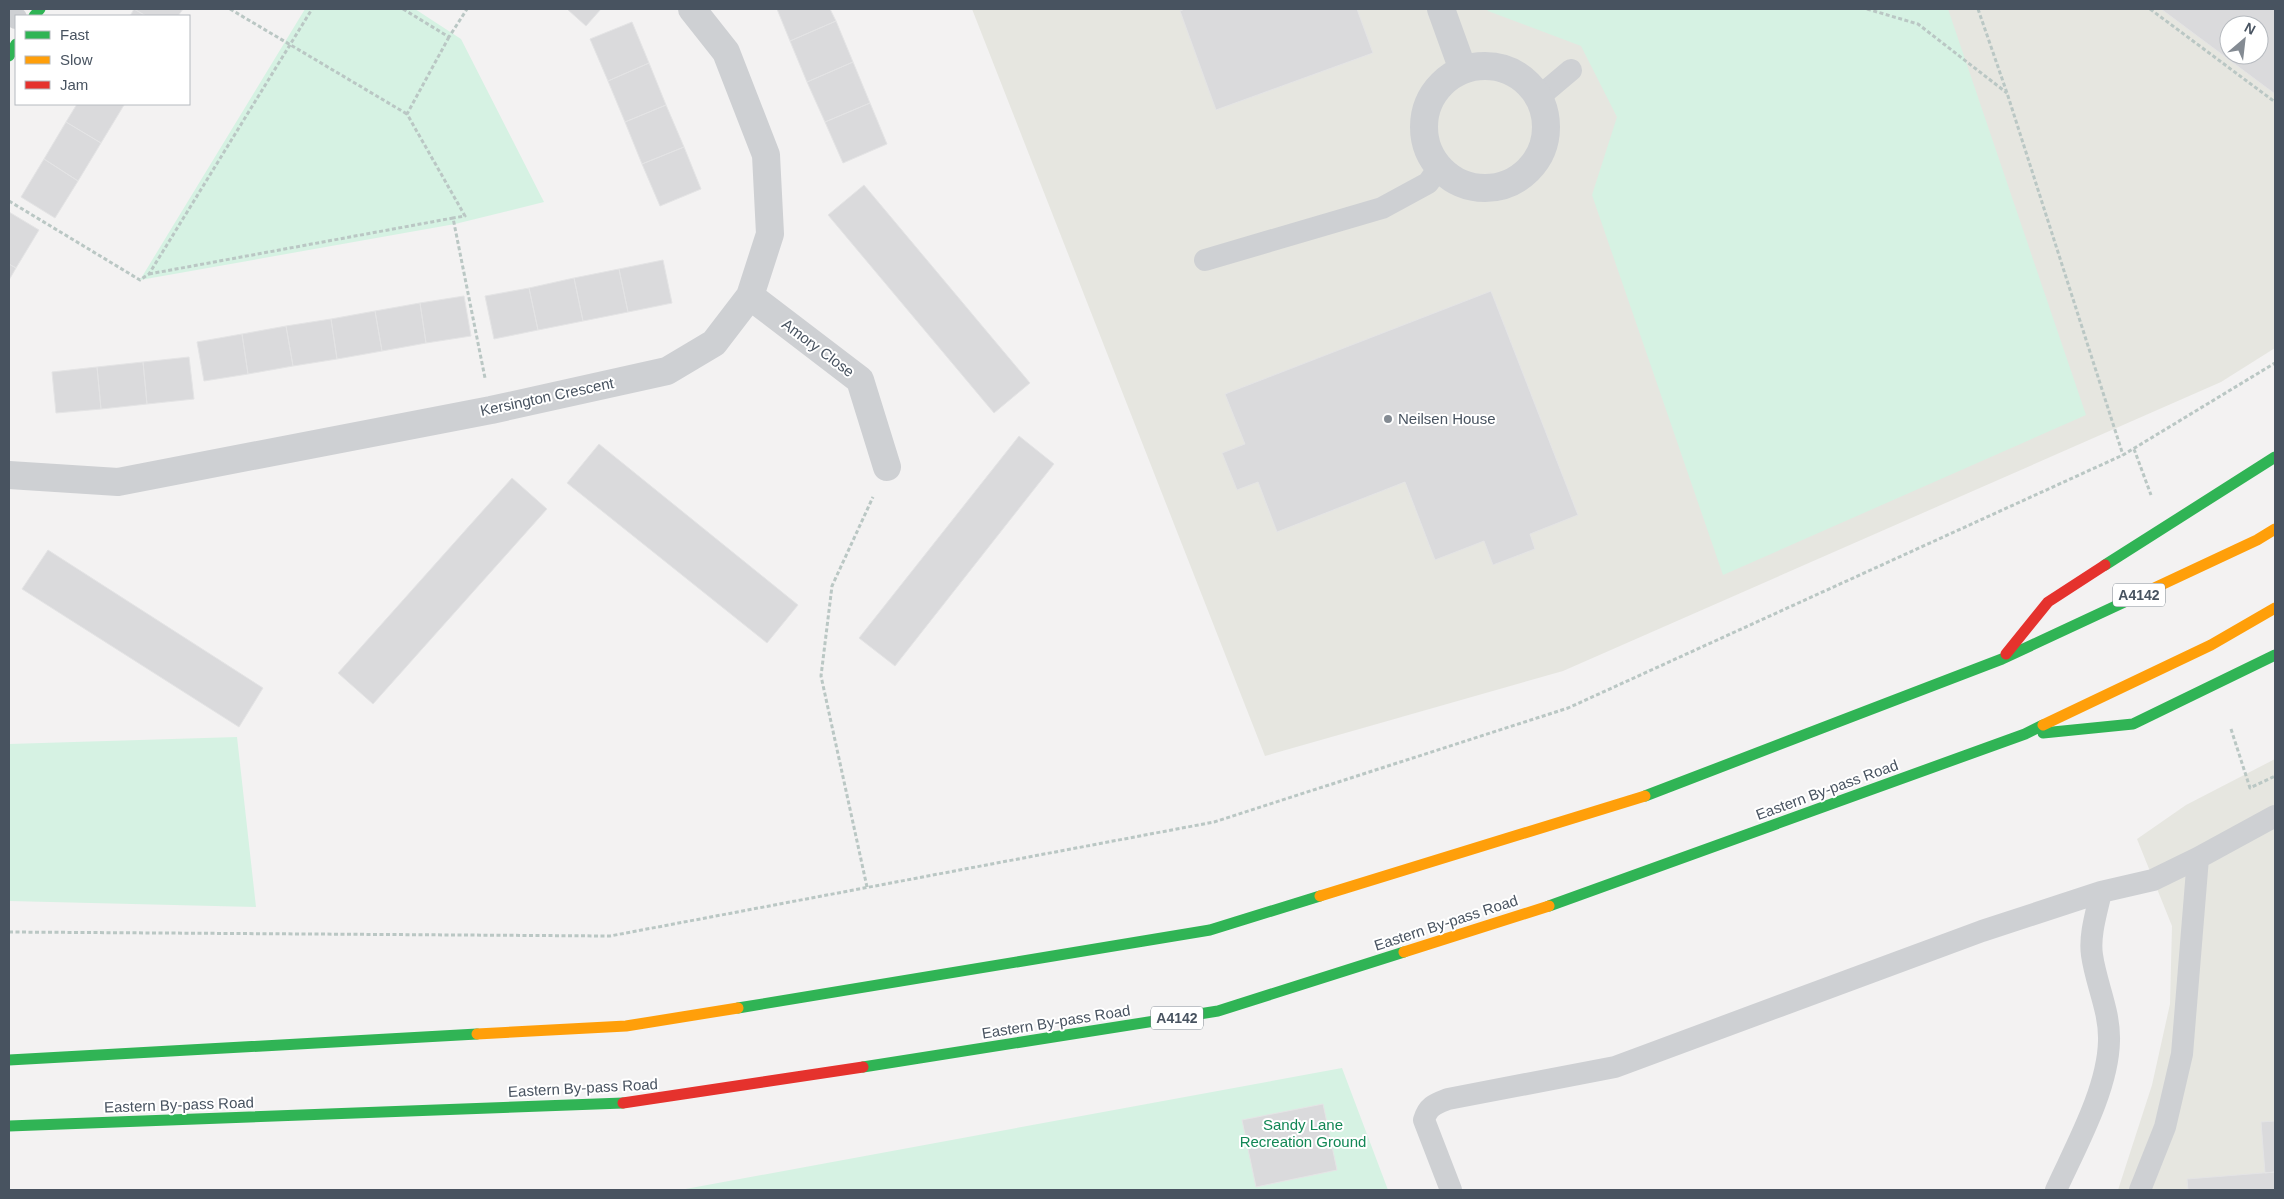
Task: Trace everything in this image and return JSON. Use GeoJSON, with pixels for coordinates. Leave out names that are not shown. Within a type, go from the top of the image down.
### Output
{"type":"FeatureCollection","features":[{"type":"Feature","properties":{"kind":"main road"},"geometry":{"type":"LineString","coordinates":[[2002,659],[2048,602],[2275,457]]}},
{"type":"Feature","properties":{"kind":"main road","name":"A4142"},"geometry":{"type":"LineString","coordinates":[[9,1060],[626,1026],[1210,930],[1623,804],[2002,659],[2257,540],[2275,529]]}},
{"type":"Feature","properties":{"kind":"main road","name":"Eastern By-pass Road"},"geometry":{"type":"LineString","coordinates":[[9,1126],[632,1103],[1218,1011],[1588,894],[2025,734],[2211,645],[2275,608]]}},
{"type":"Feature","properties":{"kind":"main road"},"geometry":{"type":"LineString","coordinates":[[2025,734],[2133,724],[2275,655]]}},
{"type":"Feature","properties":{"kind":"street","name":"Kersington Crescent"},"geometry":{"type":"LineString","coordinates":[[9,475],[118,482],[491,410],[666,371],[714,343],[750,296],[770,234],[766,155],[726,52],[692,9]]}},
{"type":"Feature","properties":{"kind":"street"},"geometry":{"type":"LineString","coordinates":[[1441,9],[1463,70]]}},
{"type":"Feature","properties":{"kind":"street"},"geometry":{"type":"LineString","coordinates":[[1484,66],[1505,69],[1526,81],[1539,97],[1546,118],[1546,139],[1540,157],[1526,173],[1508,184],[1487,189],[1469,187],[1438,170],[1425,143],[1424,121],[1429,100],[1442,83],[1463,70],[1484,66]]}},
{"type":"Feature","properties":{"kind":"street","name":"Amory Close"},"geometry":{"type":"LineString","coordinates":[[750,296],[860,380],[887,467]]}},
{"type":"Feature","properties":{"kind":"lane"},"geometry":{"type":"LineString","coordinates":[[1539,97],[1571,70]]}},
{"type":"Feature","properties":{"kind":"lane"},"geometry":{"type":"LineString","coordinates":[[1205,260],[1382,208],[1428,183],[1438,170]]}},
{"type":"Feature","properties":{"kind":"lane"},"geometry":{"type":"LineString","coordinates":[[1451,1190],[1424,1120],[1427,1110],[1434,1105],[1448,1099],[1615,1067],[1982,931],[2101,892],[2153,880],[2275,816]]}},
{"type":"Feature","properties":{"kind":"lane"},"geometry":{"type":"LineString","coordinates":[[2140,1190],[2165,1127],[2182,1054],[2198,858]]}},
{"type":"Feature","properties":{"kind":"lane"},"geometry":{"type":"LineString","coordinates":[[2056,1190],[2101,1082],[2109,1041],[2107,1015],[2091,953],[2101,892]]}},
{"type":"Feature","properties":{"kind":"path"},"geometry":{"type":"LineString","coordinates":[[9,201],[140,280],[149,274],[465,216],[407,114],[230,9]]}},
{"type":"Feature","properties":{"kind":"path"},"geometry":{"type":"LineString","coordinates":[[149,274],[312,9]]}},
{"type":"Feature","properties":{"kind":"path"},"geometry":{"type":"LineString","coordinates":[[403,9],[449,37]]}},
{"type":"Feature","properties":{"kind":"path"},"geometry":{"type":"LineString","coordinates":[[407,114],[449,37],[467,9]]}},
{"type":"Feature","properties":{"kind":"path"},"geometry":{"type":"LineString","coordinates":[[1866,9],[1918,24],[2007,93]]}},
{"type":"Feature","properties":{"kind":"path"},"geometry":{"type":"LineString","coordinates":[[1978,9],[2007,93],[2123,455]]}},
{"type":"Feature","properties":{"kind":"path"},"geometry":{"type":"LineString","coordinates":[[2150,9],[2275,102]]}},
{"type":"Feature","properties":{"kind":"path"},"geometry":{"type":"LineString","coordinates":[[453,218],[491,410]]}},
{"type":"Feature","properties":{"kind":"path"},"geometry":{"type":"LineString","coordinates":[[9,932],[610,936],[1214,822],[1568,708],[2123,455],[2275,363]]}},
{"type":"Feature","properties":{"kind":"path"},"geometry":{"type":"LineString","coordinates":[[2134,449],[2152,500]]}},
{"type":"Feature","properties":{"kind":"path"},"geometry":{"type":"LineString","coordinates":[[867,887],[821,676],[832,586],[887,467]]}},
{"type":"Feature","properties":{"kind":"path"},"geometry":{"type":"LineString","coordinates":[[2231,728],[2250,788],[2275,776]]}},
{"type":"Feature","properties":{"kind":"shaded area"},"geometry":{"type":"Polygon","coordinates":[[[972,9],[2275,9],[2275,348],[2221,382],[1563,671],[1265,756],[972,9]]]}},
{"type":"Feature","properties":{"kind":"shaded area"},"geometry":{"type":"Polygon","coordinates":[[[2275,759],[2275,1190],[2118,1190],[2152,1085],[2170,1004],[2172,926],[2137,839],[2186,805],[2275,759]]]}},
{"type":"Feature","properties":{"kind":"green space"},"geometry":{"type":"Polygon","coordinates":[[[305,9],[415,9],[461,39],[544,202],[455,224],[140,280],[305,9]]]}},
{"type":"Feature","properties":{"kind":"green space"},"geometry":{"type":"Polygon","coordinates":[[[1487,9],[1948,9],[2086,415],[1723,575],[1592,195],[1617,117],[1581,46],[1487,9]]]}},
{"type":"Feature","properties":{"kind":"green space"},"geometry":{"type":"Polygon","coordinates":[[[237,737],[256,907],[9,901],[9,744],[237,737]]]}},
{"type":"Feature","properties":{"kind":"green space","name":"Sandy Lane Recreation Ground"},"geometry":{"type":"Polygon","coordinates":[[[1342,1068],[1388,1190],[680,1190],[1342,1068]]]}},
{"type":"Feature","properties":{"kind":"building"},"geometry":{"type":"Polygon","coordinates":[[[134,9],[144,15],[131,15],[134,9]]]}},
{"type":"Feature","properties":{"kind":"building"},"geometry":{"type":"Polygon","coordinates":[[[134,9],[183,9],[179,15],[144,15],[134,9]]]}},
{"type":"Feature","properties":{"kind":"building"},"geometry":{"type":"Polygon","coordinates":[[[567,9],[601,9],[586,26],[567,9]]]}},
{"type":"Feature","properties":{"kind":"building"},"geometry":{"type":"Polygon","coordinates":[[[777,9],[830,9],[836,21],[790,41],[777,9]]]}},
{"type":"Feature","properties":{"kind":"building"},"geometry":{"type":"Polygon","coordinates":[[[1185,9],[1357,9],[1373,53],[1216,110],[1180,11],[1185,9]]]}},
{"type":"Feature","properties":{"kind":"building"},"geometry":{"type":"Polygon","coordinates":[[[2161,9],[2275,9],[2275,94],[2236,65],[2269,65],[2269,15],[2219,15],[2219,52],[2161,9]]]}},
{"type":"Feature","properties":{"kind":"building"},"geometry":{"type":"Polygon","coordinates":[[[836,21],[853,62],[807,82],[790,41],[836,21]]]}},
{"type":"Feature","properties":{"kind":"building"},"geometry":{"type":"Polygon","coordinates":[[[632,22],[649,63],[608,81],[590,39],[632,22]]]}},
{"type":"Feature","properties":{"kind":"building"},"geometry":{"type":"Polygon","coordinates":[[[853,62],[870,103],[825,122],[807,82],[853,62]]]}},
{"type":"Feature","properties":{"kind":"building"},"geometry":{"type":"Polygon","coordinates":[[[649,63],[666,105],[625,122],[608,81],[649,63]]]}},
{"type":"Feature","properties":{"kind":"building"},"geometry":{"type":"Polygon","coordinates":[[[870,103],[887,144],[843,163],[825,122],[870,103]]]}},
{"type":"Feature","properties":{"kind":"building"},"geometry":{"type":"Polygon","coordinates":[[[76,105],[124,105],[101,143],[66,122],[76,105]]]}},
{"type":"Feature","properties":{"kind":"building"},"geometry":{"type":"Polygon","coordinates":[[[666,105],[684,147],[642,164],[625,122],[666,105]]]}},
{"type":"Feature","properties":{"kind":"building"},"geometry":{"type":"Polygon","coordinates":[[[66,122],[101,143],[78,181],[44,159],[66,122]]]}},
{"type":"Feature","properties":{"kind":"building"},"geometry":{"type":"Polygon","coordinates":[[[684,147],[701,189],[660,206],[642,164],[684,147]]]}},
{"type":"Feature","properties":{"kind":"building"},"geometry":{"type":"Polygon","coordinates":[[[44,159],[78,181],[55,218],[21,197],[44,159]]]}},
{"type":"Feature","properties":{"kind":"building"},"geometry":{"type":"Polygon","coordinates":[[[864,185],[1030,383],[994,413],[828,215],[864,185]]]}},
{"type":"Feature","properties":{"kind":"building"},"geometry":{"type":"Polygon","coordinates":[[[9,212],[39,230],[16,268],[9,264],[9,212]]]}},
{"type":"Feature","properties":{"kind":"building"},"geometry":{"type":"Polygon","coordinates":[[[663,260],[672,303],[628,312],[619,269],[663,260]]]}},
{"type":"Feature","properties":{"kind":"building"},"geometry":{"type":"Polygon","coordinates":[[[9,264],[16,268],[9,280],[9,264]]]}},
{"type":"Feature","properties":{"kind":"building"},"geometry":{"type":"Polygon","coordinates":[[[619,269],[628,312],[583,321],[574,278],[619,269]]]}},
{"type":"Feature","properties":{"kind":"building"},"geometry":{"type":"Polygon","coordinates":[[[574,278],[583,321],[538,330],[529,288],[574,278]]]}},
{"type":"Feature","properties":{"kind":"building"},"geometry":{"type":"Polygon","coordinates":[[[529,288],[538,330],[494,339],[485,296],[529,288]]]}},
{"type":"Feature","properties":{"kind":"building","name":"Neilsen House"},"geometry":{"type":"Polygon","coordinates":[[[1491,291],[1578,515],[1530,534],[1535,549],[1493,565],[1484,541],[1435,560],[1405,482],[1277,532],[1258,482],[1237,490],[1222,453],[1245,444],[1225,394],[1491,291]]]}},
{"type":"Feature","properties":{"kind":"building"},"geometry":{"type":"Polygon","coordinates":[[[464,296],[471,336],[426,343],[420,303],[464,296]]]}},
{"type":"Feature","properties":{"kind":"building"},"geometry":{"type":"Polygon","coordinates":[[[420,303],[426,343],[382,351],[375,311],[420,303]]]}},
{"type":"Feature","properties":{"kind":"building"},"geometry":{"type":"Polygon","coordinates":[[[375,311],[382,351],[337,359],[331,319],[375,311]]]}},
{"type":"Feature","properties":{"kind":"building"},"geometry":{"type":"Polygon","coordinates":[[[331,319],[337,359],[293,366],[286,326],[331,319]]]}},
{"type":"Feature","properties":{"kind":"building"},"geometry":{"type":"Polygon","coordinates":[[[286,326],[293,366],[248,374],[242,334],[286,326]]]}},
{"type":"Feature","properties":{"kind":"building"},"geometry":{"type":"Polygon","coordinates":[[[242,334],[248,374],[204,381],[197,342],[242,334]]]}},
{"type":"Feature","properties":{"kind":"building"},"geometry":{"type":"Polygon","coordinates":[[[189,357],[194,399],[147,404],[143,362],[189,357]]]}},
{"type":"Feature","properties":{"kind":"building"},"geometry":{"type":"Polygon","coordinates":[[[143,362],[147,404],[101,409],[97,367],[143,362]]]}},
{"type":"Feature","properties":{"kind":"building"},"geometry":{"type":"Polygon","coordinates":[[[97,367],[101,409],[56,413],[52,372],[97,367]]]}},
{"type":"Feature","properties":{"kind":"building"},"geometry":{"type":"Polygon","coordinates":[[[1019,436],[1054,464],[895,666],[859,638],[1019,436]]]}},
{"type":"Feature","properties":{"kind":"building"},"geometry":{"type":"Polygon","coordinates":[[[599,444],[798,605],[767,643],[567,483],[599,444]]]}},
{"type":"Feature","properties":{"kind":"building"},"geometry":{"type":"Polygon","coordinates":[[[512,478],[547,509],[373,704],[338,673],[512,478]]]}},
{"type":"Feature","properties":{"kind":"building"},"geometry":{"type":"Polygon","coordinates":[[[48,550],[263,688],[239,727],[22,589],[48,550]]]}},
{"type":"Feature","properties":{"kind":"building"},"geometry":{"type":"Polygon","coordinates":[[[1323,1104],[1337,1170],[1256,1187],[1242,1120],[1323,1104]]]}},
{"type":"Feature","properties":{"kind":"building"},"geometry":{"type":"Polygon","coordinates":[[[2275,1121],[2275,1172],[2265,1173],[2261,1122],[2275,1121]]]}},
{"type":"Feature","properties":{"kind":"building"},"geometry":{"type":"Polygon","coordinates":[[[2275,1172],[2275,1190],[2188,1190],[2187,1179],[2275,1172]]]}},
{"type":"Feature","properties":{"kind":"traffic: fast"},"geometry":{"type":"LineString","coordinates":[[35,15],[40,9]]}},
{"type":"Feature","properties":{"kind":"traffic: fast"},"geometry":{"type":"LineString","coordinates":[[9,56],[15,46]]}},
{"type":"Feature","properties":{"kind":"traffic: fast"},"geometry":{"type":"LineString","coordinates":[[2105,565],[2275,457]]}},
{"type":"Feature","properties":{"kind":"traffic: fast"},"geometry":{"type":"LineString","coordinates":[[1645,796],[2002,659],[2148,591]]}},
{"type":"Feature","properties":{"kind":"traffic: fast"},"geometry":{"type":"LineString","coordinates":[[2043,733],[2133,724],[2275,655]]}},
{"type":"Feature","properties":{"kind":"traffic: fast"},"geometry":{"type":"LineString","coordinates":[[1549,906],[2025,734],[2043,725]]}},
{"type":"Feature","properties":{"kind":"traffic: fast"},"geometry":{"type":"LineString","coordinates":[[738,1008],[1210,930],[1320,896]]}},
{"type":"Feature","properties":{"kind":"traffic: fast"},"geometry":{"type":"LineString","coordinates":[[863,1067],[1218,1011],[1404,952]]}},
{"type":"Feature","properties":{"kind":"traffic: fast"},"geometry":{"type":"LineString","coordinates":[[9,1060],[477,1034]]}},
{"type":"Feature","properties":{"kind":"traffic: fast"},"geometry":{"type":"LineString","coordinates":[[9,1126],[623,1103]]}},
{"type":"Feature","properties":{"kind":"traffic: slow"},"geometry":{"type":"LineString","coordinates":[[2148,591],[2257,540],[2275,529]]}},
{"type":"Feature","properties":{"kind":"traffic: slow"},"geometry":{"type":"LineString","coordinates":[[2043,725],[2211,645],[2275,608]]}},
{"type":"Feature","properties":{"kind":"traffic: slow"},"geometry":{"type":"LineString","coordinates":[[1320,896],[1645,796]]}},
{"type":"Feature","properties":{"kind":"traffic: slow"},"geometry":{"type":"LineString","coordinates":[[1404,952],[1549,906]]}},
{"type":"Feature","properties":{"kind":"traffic: slow"},"geometry":{"type":"LineString","coordinates":[[477,1034],[626,1026],[738,1008]]}},
{"type":"Feature","properties":{"kind":"traffic: jam"},"geometry":{"type":"LineString","coordinates":[[2006,654],[2048,602],[2105,565]]}},
{"type":"Feature","properties":{"kind":"traffic: jam"},"geometry":{"type":"LineString","coordinates":[[623,1103],[863,1067]]}},
{"type":"Feature","properties":{"kind":"place","name":"Neilsen House"},"geometry":{"type":"Point","coordinates":[1388,419]}}]}
